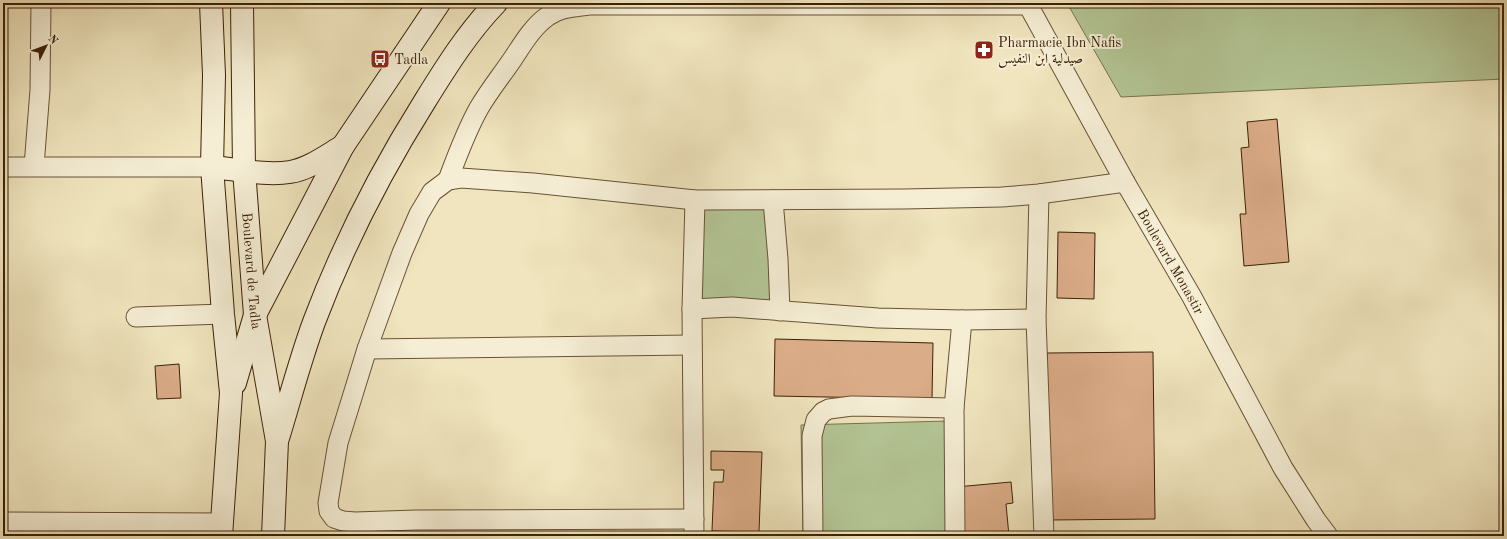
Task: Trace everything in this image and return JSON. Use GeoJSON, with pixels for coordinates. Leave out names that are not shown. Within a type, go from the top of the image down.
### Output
{"type":"FeatureCollection","features":[{"type":"Feature","properties":{"kind":"main road"},"geometry":{"type":"LineString","coordinates":[[211,3],[214,75],[212,167],[231,393],[221,529]]}},
{"type":"Feature","properties":{"kind":"main road","name":"Boulevard de Tadla"},"geometry":{"type":"LineString","coordinates":[[242,3],[244,170],[255,315],[277,441],[273,536]]}},
{"type":"Feature","properties":{"kind":"main road"},"geometry":{"type":"LineString","coordinates":[[231,393],[255,315],[343,146],[439,3]]}},
{"type":"Feature","properties":{"kind":"main road"},"geometry":{"type":"LineString","coordinates":[[277,441],[314,323],[345,247],[374,188],[402,137],[456,52],[496,3]]}},
{"type":"Feature","properties":{"kind":"main road"},"geometry":{"type":"LineString","coordinates":[[212,167],[264,172],[290,172],[313,164],[343,146]]}},
{"type":"Feature","properties":{"kind":"street"},"geometry":{"type":"LineString","coordinates":[[34,166],[40,90],[42,3]]}},
{"type":"Feature","properties":{"kind":"street"},"geometry":{"type":"LineString","coordinates":[[448,180],[467,132],[490,89],[537,26],[548,16],[566,8],[589,5],[1028,4]]}},
{"type":"Feature","properties":{"kind":"street","name":"Boulevard Monastir"},"geometry":{"type":"LineString","coordinates":[[1028,4],[1125,182],[1192,297],[1283,468],[1328,536]]}},
{"type":"Feature","properties":{"kind":"street"},"geometry":{"type":"LineString","coordinates":[[3,167],[212,167]]}},
{"type":"Feature","properties":{"kind":"street"},"geometry":{"type":"LineString","coordinates":[[695,200],[692,309],[694,528],[416,520],[355,522],[343,521],[334,518],[329,511],[328,503],[338,443],[367,348],[402,252],[419,214],[432,192],[448,180],[461,178],[533,183],[695,200],[1002,197],[1039,194],[1125,182]]}},
{"type":"Feature","properties":{"kind":"street"},"geometry":{"type":"LineString","coordinates":[[1039,194],[1036,319],[1044,536]]}},
{"type":"Feature","properties":{"kind":"street"},"geometry":{"type":"LineString","coordinates":[[773,200],[778,259],[780,311]]}},
{"type":"Feature","properties":{"kind":"street"},"geometry":{"type":"LineString","coordinates":[[692,309],[732,307],[878,318],[962,320],[1036,319]]}},
{"type":"Feature","properties":{"kind":"street"},"geometry":{"type":"LineString","coordinates":[[136,317],[224,314]]}},
{"type":"Feature","properties":{"kind":"street"},"geometry":{"type":"LineString","coordinates":[[954,536],[954,408],[962,320]]}},
{"type":"Feature","properties":{"kind":"street"},"geometry":{"type":"LineString","coordinates":[[367,348],[692,345]]}},
{"type":"Feature","properties":{"kind":"street"},"geometry":{"type":"LineString","coordinates":[[813,536],[812,436],[816,420],[823,412],[828,409],[852,406],[954,408]]}},
{"type":"Feature","properties":{"kind":"street","name":"Boulevard Monastir"},"geometry":{"type":"LineString","coordinates":[[1316,520],[1335,536]]}},
{"type":"Feature","properties":{"kind":"street"},"geometry":{"type":"LineString","coordinates":[[3,522],[221,529]]}},
{"type":"Feature","properties":{"kind":"green space"},"geometry":{"type":"Polygon","coordinates":[[[1067,3],[1504,3],[1504,79],[1121,97],[1067,3]]]}},
{"type":"Feature","properties":{"kind":"green space"},"geometry":{"type":"Polygon","coordinates":[[[689,201],[774,201],[770,308],[688,317],[689,201]]]}},
{"type":"Feature","properties":{"kind":"green space"},"geometry":{"type":"Polygon","coordinates":[[[948,421],[949,536],[803,536],[801,425],[948,421]]]}},
{"type":"Feature","properties":{"kind":"building"},"geometry":{"type":"Polygon","coordinates":[[[1277,119],[1289,262],[1244,266],[1240,214],[1246,214],[1241,148],[1249,147],[1247,122],[1277,119]]]}},
{"type":"Feature","properties":{"kind":"building"},"geometry":{"type":"Polygon","coordinates":[[[1058,232],[1095,233],[1094,299],[1057,298],[1058,232]]]}},
{"type":"Feature","properties":{"kind":"building"},"geometry":{"type":"Polygon","coordinates":[[[775,339],[933,343],[932,399],[774,396],[775,339]]]}},
{"type":"Feature","properties":{"kind":"building"},"geometry":{"type":"Polygon","coordinates":[[[1153,352],[1155,519],[1050,520],[1047,353],[1153,352]]]}},
{"type":"Feature","properties":{"kind":"building"},"geometry":{"type":"Polygon","coordinates":[[[179,364],[181,398],[157,399],[155,366],[179,364]]]}},
{"type":"Feature","properties":{"kind":"building"},"geometry":{"type":"Polygon","coordinates":[[[711,451],[762,452],[759,532],[712,531],[714,482],[723,482],[724,470],[711,470],[711,451]]]}},
{"type":"Feature","properties":{"kind":"building"},"geometry":{"type":"Polygon","coordinates":[[[1011,482],[1013,503],[1006,504],[1009,536],[961,536],[956,487],[1011,482]]]}},
{"type":"Feature","properties":{"kind":"place","name":"Pharmacie Ibn Nafis صيدلية ابن النفيس"},"geometry":{"type":"Point","coordinates":[984,50]}},
{"type":"Feature","properties":{"kind":"place","name":"Tadla"},"geometry":{"type":"Point","coordinates":[380,59]}}]}
